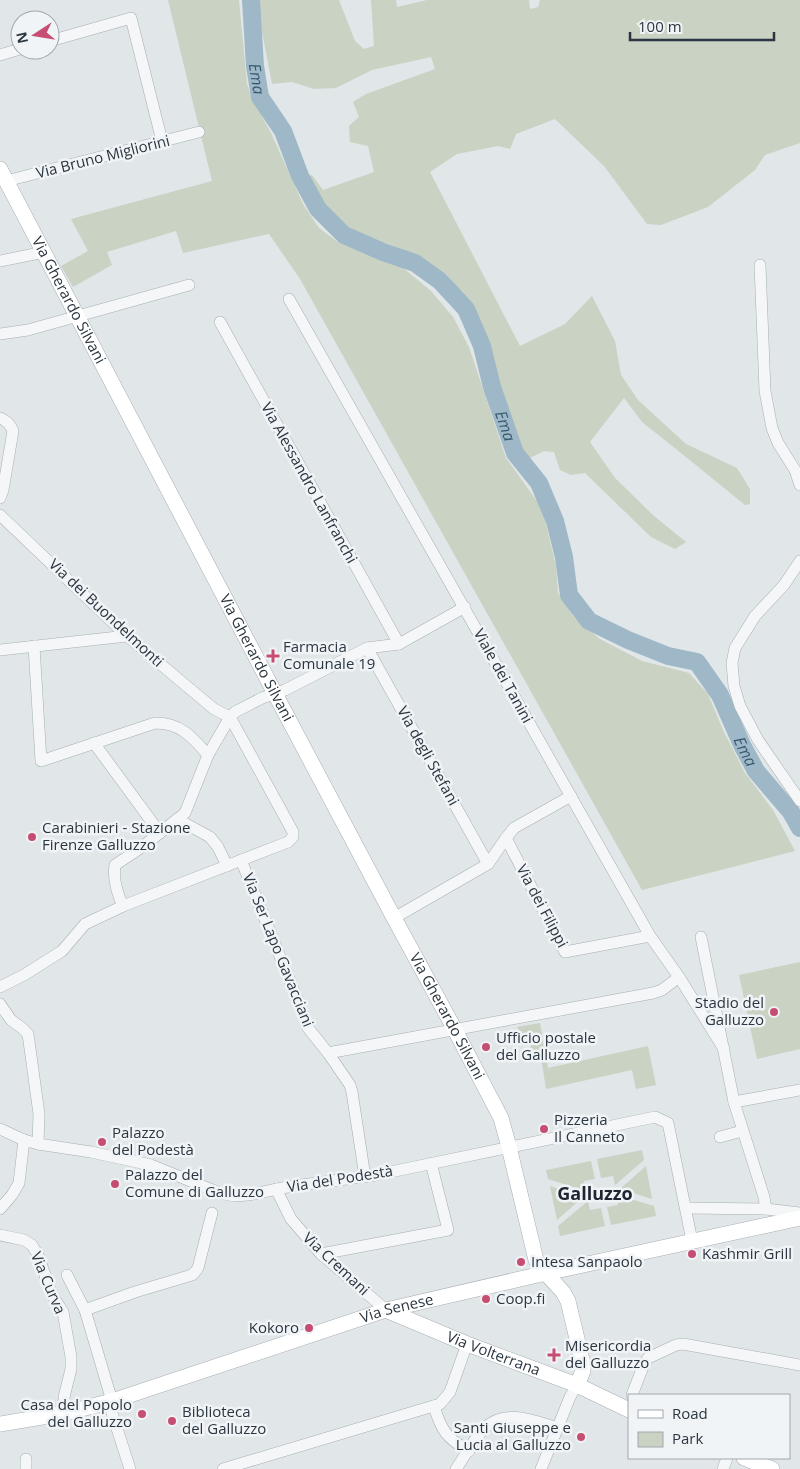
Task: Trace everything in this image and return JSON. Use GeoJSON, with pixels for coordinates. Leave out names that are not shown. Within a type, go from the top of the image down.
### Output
{"type":"FeatureCollection","features":[{"type":"Feature","properties":{"kind":"main road","name":"Via Gherardo Silvani"},"geometry":{"type":"LineString","coordinates":[[3,175],[275,694],[501,1118],[533,1251],[538,1264],[560,1287],[568,1301],[583,1364],[583,1371],[577,1385]]}},
{"type":"Feature","properties":{"kind":"main road","name":"Via Senese"},"geometry":{"type":"LineString","coordinates":[[0,1424],[66,1413],[112,1401],[386,1310],[546,1272],[800,1218]]}},
{"type":"Feature","properties":{"kind":"main road","name":"Via Volterrana"},"geometry":{"type":"LineString","coordinates":[[386,1310],[467,1344],[628,1405]]}},
{"type":"Feature","properties":{"kind":"main road"},"geometry":{"type":"LineString","coordinates":[[747,1459],[772,1469]]}},
{"type":"Feature","properties":{"kind":"street"},"geometry":{"type":"LineString","coordinates":[[60,38],[131,18],[162,142]]}},
{"type":"Feature","properties":{"kind":"street","name":"Via Bruno Migliorini"},"geometry":{"type":"LineString","coordinates":[[3,175],[162,142],[199,132]]}},
{"type":"Feature","properties":{"kind":"street"},"geometry":{"type":"LineString","coordinates":[[0,261],[44,252]]}},
{"type":"Feature","properties":{"kind":"street"},"geometry":{"type":"LineString","coordinates":[[760,265],[765,390],[772,428],[778,443],[795,470],[800,485]]}},
{"type":"Feature","properties":{"kind":"street"},"geometry":{"type":"LineString","coordinates":[[0,334],[28,330],[189,285]]}},
{"type":"Feature","properties":{"kind":"street","name":"Viale dei Tanini"},"geometry":{"type":"LineString","coordinates":[[289,299],[650,936],[679,977],[724,1049]]}},
{"type":"Feature","properties":{"kind":"street","name":"Via Alessandro Lanfranchi"},"geometry":{"type":"LineString","coordinates":[[220,322],[399,644]]}},
{"type":"Feature","properties":{"kind":"street"},"geometry":{"type":"LineString","coordinates":[[0,418],[7,421],[13,431],[0,498]]}},
{"type":"Feature","properties":{"kind":"street","name":"Via dei Buondelmonti"},"geometry":{"type":"LineString","coordinates":[[0,515],[127,636],[214,709],[230,717]]}},
{"type":"Feature","properties":{"kind":"street"},"geometry":{"type":"LineString","coordinates":[[800,561],[784,585],[755,616],[735,648],[732,663],[734,686],[740,706],[758,740],[800,801]]}},
{"type":"Feature","properties":{"kind":"street"},"geometry":{"type":"LineString","coordinates":[[123,906],[115,880],[115,865],[142,847],[185,812],[208,756],[230,717],[241,708],[291,687],[367,648],[399,644],[465,608]]}},
{"type":"Feature","properties":{"kind":"street"},"geometry":{"type":"LineString","coordinates":[[0,650],[127,636]]}},
{"type":"Feature","properties":{"kind":"street"},"geometry":{"type":"LineString","coordinates":[[34,646],[41,761],[155,723],[165,723],[191,735],[208,756]]}},
{"type":"Feature","properties":{"kind":"street","name":"Via degli Stefani"},"geometry":{"type":"LineString","coordinates":[[367,648],[488,864]]}},
{"type":"Feature","properties":{"kind":"street"},"geometry":{"type":"LineString","coordinates":[[0,987],[24,975],[62,951],[85,924],[123,906],[288,842],[293,837],[293,832],[230,717]]}},
{"type":"Feature","properties":{"kind":"street"},"geometry":{"type":"LineString","coordinates":[[94,743],[160,832]]}},
{"type":"Feature","properties":{"kind":"street"},"geometry":{"type":"LineString","coordinates":[[394,918],[488,864],[514,828],[571,796]]}},
{"type":"Feature","properties":{"kind":"street"},"geometry":{"type":"LineString","coordinates":[[177,819],[210,837],[218,847],[227,866]]}},
{"type":"Feature","properties":{"kind":"street","name":"Via dei Filippi"},"geometry":{"type":"LineString","coordinates":[[506,838],[566,952],[650,936]]}},
{"type":"Feature","properties":{"kind":"street","name":"Via Ser Lapo Gavacciani"},"geometry":{"type":"LineString","coordinates":[[241,860],[308,1028],[350,1085],[366,1177]]}},
{"type":"Feature","properties":{"kind":"street"},"geometry":{"type":"LineString","coordinates":[[701,937],[734,1102],[764,1197],[766,1209]]}},
{"type":"Feature","properties":{"kind":"street"},"geometry":{"type":"LineString","coordinates":[[328,1053],[653,993],[672,984],[679,977]]}},
{"type":"Feature","properties":{"kind":"street"},"geometry":{"type":"LineString","coordinates":[[0,1004],[11,1020],[28,1034],[39,1114],[38,1144]]}},
{"type":"Feature","properties":{"kind":"street"},"geometry":{"type":"LineString","coordinates":[[734,1102],[800,1090]]}},
{"type":"Feature","properties":{"kind":"street","name":"Via del Podestà"},"geometry":{"type":"LineString","coordinates":[[0,1129],[38,1144],[91,1152],[143,1163],[220,1193],[234,1196],[366,1177],[655,1117],[668,1123],[686,1208]]}},
{"type":"Feature","properties":{"kind":"street"},"geometry":{"type":"LineString","coordinates":[[720,1137],[742,1131]]}},
{"type":"Feature","properties":{"kind":"street"},"geometry":{"type":"LineString","coordinates":[[0,1209],[19,1183],[24,1140]]}},
{"type":"Feature","properties":{"kind":"street"},"geometry":{"type":"LineString","coordinates":[[322,1254],[448,1230],[431,1163]]}},
{"type":"Feature","properties":{"kind":"street","name":"Via Cremani"},"geometry":{"type":"LineString","coordinates":[[276,1189],[291,1219],[322,1254],[386,1310]]}},
{"type":"Feature","properties":{"kind":"street"},"geometry":{"type":"LineString","coordinates":[[692,1241],[686,1208],[766,1209],[800,1213]]}},
{"type":"Feature","properties":{"kind":"street"},"geometry":{"type":"LineString","coordinates":[[85,1310],[192,1275],[196,1272],[212,1213]]}},
{"type":"Feature","properties":{"kind":"street","name":"Via Curva"},"geometry":{"type":"LineString","coordinates":[[0,1235],[24,1240],[32,1246],[38,1255],[52,1295],[63,1312],[71,1363],[64,1397],[66,1413]]}},
{"type":"Feature","properties":{"kind":"street"},"geometry":{"type":"LineString","coordinates":[[67,1275],[85,1310],[112,1401],[112,1413],[130,1469]]}},
{"type":"Feature","properties":{"kind":"street"},"geometry":{"type":"LineString","coordinates":[[223,1469],[440,1404],[450,1392],[467,1344]]}},
{"type":"Feature","properties":{"kind":"street"},"geometry":{"type":"LineString","coordinates":[[633,1394],[648,1358],[676,1345],[683,1344],[800,1365]]}},
{"type":"Feature","properties":{"kind":"street"},"geometry":{"type":"LineString","coordinates":[[541,1469],[570,1396],[577,1385]]}},
{"type":"Feature","properties":{"kind":"street"},"geometry":{"type":"LineString","coordinates":[[434,1406],[444,1432],[448,1437],[469,1451]]}},
{"type":"Feature","properties":{"kind":"street"},"geometry":{"type":"LineString","coordinates":[[456,1469],[485,1427],[499,1418],[526,1419],[558,1428]]}},
{"type":"Feature","properties":{"kind":"green space"},"geometry":{"type":"Polygon","coordinates":[[[168,0],[239,0],[247,84],[303,204],[319,228],[338,242],[402,267],[431,291],[453,317],[469,347],[506,458],[542,508],[556,566],[558,593],[574,617],[600,639],[642,661],[689,673],[708,694],[723,730],[745,773],[773,810],[795,851],[642,890],[300,279],[269,234],[183,253],[176,231],[107,252],[112,265],[73,287],[61,266],[88,251],[71,219],[212,181],[168,0]]]}},
{"type":"Feature","properties":{"kind":"green space"},"geometry":{"type":"Polygon","coordinates":[[[258,0],[339,0],[355,41],[364,49],[374,46],[371,0],[396,0],[397,7],[427,0],[529,0],[530,9],[538,7],[540,0],[800,0],[800,143],[765,155],[755,170],[708,207],[661,225],[647,224],[604,166],[555,119],[516,134],[510,149],[498,146],[457,154],[430,172],[520,346],[565,324],[592,296],[615,341],[621,375],[638,400],[686,444],[737,468],[750,489],[750,504],[745,505],[642,422],[624,398],[590,442],[615,478],[654,516],[686,542],[675,549],[651,537],[585,473],[571,475],[560,470],[554,452],[544,451],[530,458],[519,446],[496,373],[469,302],[447,275],[404,250],[346,228],[331,214],[316,195],[306,177],[312,175],[323,190],[374,172],[368,146],[350,142],[349,126],[359,117],[353,102],[366,94],[435,69],[431,57],[372,70],[336,88],[314,89],[292,82],[272,84],[258,0]]]}},
{"type":"Feature","properties":{"kind":"green space","name":"Stadio del Galluzzo"},"geometry":{"type":"Polygon","coordinates":[[[800,962],[800,1049],[757,1059],[739,975],[800,962]]]}},
{"type":"Feature","properties":{"kind":"green space"},"geometry":{"type":"Polygon","coordinates":[[[540,1023],[548,1068],[648,1046],[656,1085],[636,1089],[632,1070],[546,1089],[542,1063],[517,1027],[540,1023]]]}},
{"type":"Feature","properties":{"kind":"green space"},"geometry":{"type":"Polygon","coordinates":[[[642,1150],[644,1160],[615,1185],[613,1176],[601,1178],[597,1159],[642,1150]]]}},
{"type":"Feature","properties":{"kind":"green space"},"geometry":{"type":"Polygon","coordinates":[[[591,1161],[595,1179],[584,1181],[586,1191],[548,1179],[546,1170],[591,1161]]]}},
{"type":"Feature","properties":{"kind":"green space"},"geometry":{"type":"Polygon","coordinates":[[[646,1166],[652,1199],[620,1189],[646,1166]]]}},
{"type":"Feature","properties":{"kind":"green space"},"geometry":{"type":"Polygon","coordinates":[[[550,1186],[583,1197],[557,1220],[550,1186]]]}},
{"type":"Feature","properties":{"kind":"green space"},"geometry":{"type":"Polygon","coordinates":[[[617,1195],[654,1206],[656,1216],[611,1225],[607,1207],[618,1205],[617,1195]]]}},
{"type":"Feature","properties":{"kind":"green space"},"geometry":{"type":"Polygon","coordinates":[[[588,1201],[590,1210],[601,1208],[605,1226],[560,1236],[558,1226],[588,1201]]]}},
{"type":"Feature","properties":{"kind":"waterway","name":"Ema"},"geometry":{"type":"LineString","coordinates":[[251,0],[255,66],[260,97],[283,131],[300,176],[318,209],[344,235],[383,252],[415,263],[440,281],[466,309],[482,346],[492,387],[515,453],[539,483],[555,521],[564,557],[569,595],[589,621],[628,640],[668,656],[697,662],[720,695],[742,745],[756,771],[791,812],[800,828]]}},
{"type":"Feature","properties":{"kind":"place","name":"Farmacia Comunale 19"},"geometry":{"type":"Point","coordinates":[273,656]}},
{"type":"Feature","properties":{"kind":"place","name":"Carabinieri - Stazione Firenze Galluzzo"},"geometry":{"type":"Point","coordinates":[32,837]}},
{"type":"Feature","properties":{"kind":"place","name":"Stadio del Galluzzo"},"geometry":{"type":"Point","coordinates":[774,1012]}},
{"type":"Feature","properties":{"kind":"place","name":"Ufficio postale del Galluzzo"},"geometry":{"type":"Point","coordinates":[486,1047]}},
{"type":"Feature","properties":{"kind":"place","name":"Pizzeria Il Canneto"},"geometry":{"type":"Point","coordinates":[544,1129]}},
{"type":"Feature","properties":{"kind":"place","name":"Palazzo del Podestà"},"geometry":{"type":"Point","coordinates":[102,1142]}},
{"type":"Feature","properties":{"kind":"place","name":"Palazzo del Comune di Galluzzo"},"geometry":{"type":"Point","coordinates":[115,1184]}},
{"type":"Feature","properties":{"kind":"place","name":"Kashmir Grill"},"geometry":{"type":"Point","coordinates":[692,1254]}},
{"type":"Feature","properties":{"kind":"place","name":"Intesa Sanpaolo"},"geometry":{"type":"Point","coordinates":[521,1262]}},
{"type":"Feature","properties":{"kind":"place","name":"Coop.fi"},"geometry":{"type":"Point","coordinates":[486,1299]}},
{"type":"Feature","properties":{"kind":"place","name":"Kokoro"},"geometry":{"type":"Point","coordinates":[309,1328]}},
{"type":"Feature","properties":{"kind":"place","name":"Misericordia del Galluzzo"},"geometry":{"type":"Point","coordinates":[554,1355]}},
{"type":"Feature","properties":{"kind":"place","name":"Casa del Popolo del Galluzzo"},"geometry":{"type":"Point","coordinates":[142,1414]}},
{"type":"Feature","properties":{"kind":"place","name":"Biblioteca del Galluzzo"},"geometry":{"type":"Point","coordinates":[172,1421]}},
{"type":"Feature","properties":{"kind":"place","name":"Santi Giuseppe e Lucia al Galluzzo"},"geometry":{"type":"Point","coordinates":[581,1437]}},
{"type":"Feature","properties":{"kind":"district","name":"Galluzzo"},"geometry":{"type":"Point","coordinates":[595,1194]}}]}
